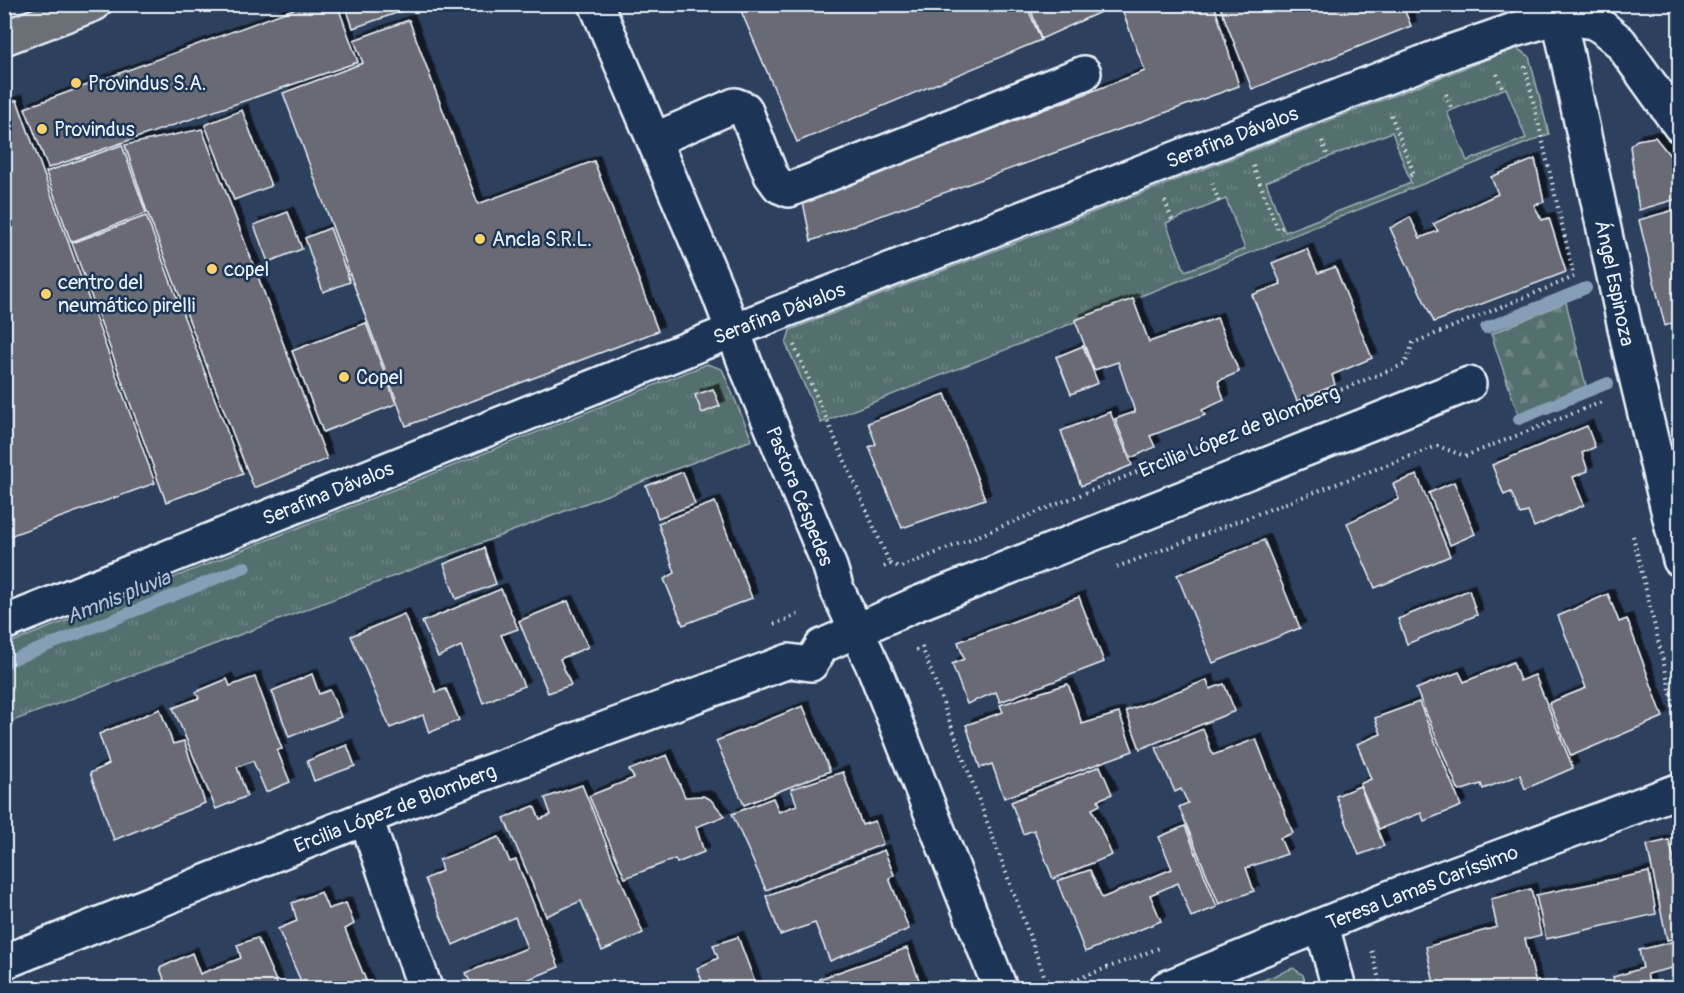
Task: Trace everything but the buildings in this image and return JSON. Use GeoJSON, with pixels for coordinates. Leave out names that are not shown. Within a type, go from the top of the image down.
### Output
{"type":"FeatureCollection","features":[{"type":"Feature","properties":{"kind":"highway"},"geometry":{"type":"LineString","coordinates":[[4,38],[94,4]]}},
{"type":"Feature","properties":{"kind":"street","name":"Pastora Céspedes"},"geometry":{"type":"LineString","coordinates":[[596,4],[719,294],[732,331],[830,567],[836,587],[858,631],[1000,988]]}},
{"type":"Feature","properties":{"kind":"street"},"geometry":{"type":"LineString","coordinates":[[1558,11],[1593,22],[1620,42],[1680,126]]}},
{"type":"Feature","properties":{"kind":"street","name":"Serafina Dávalos"},"geometry":{"type":"LineString","coordinates":[[4,623],[732,331],[1453,51],[1514,30],[1558,11]]}},
{"type":"Feature","properties":{"kind":"street","name":"Ángel Espinoza"},"geometry":{"type":"LineString","coordinates":[[1558,11],[1630,351],[1680,560]]}},
{"type":"Feature","properties":{"kind":"street"},"geometry":{"type":"LineString","coordinates":[[654,140],[735,105],[745,109],[771,175],[779,186],[789,190],[1084,73]]}},
{"type":"Feature","properties":{"kind":"street","name":"Ercilia López de Blomberg"},"geometry":{"type":"LineString","coordinates":[[4,962],[401,804],[789,661],[803,640],[822,646],[914,605],[1469,384]]}},
{"type":"Feature","properties":{"kind":"street","name":"Teresa Lamas Caríssimo"},"geometry":{"type":"LineString","coordinates":[[1166,988],[1391,897],[1680,790]]}},
{"type":"Feature","properties":{"kind":"street"},"geometry":{"type":"LineString","coordinates":[[366,819],[425,988]]}},
{"type":"Feature","properties":{"kind":"street"},"geometry":{"type":"LineString","coordinates":[[1322,926],[1339,988]]}},
{"type":"Feature","properties":{"kind":"path"},"geometry":{"type":"LineString","coordinates":[[1676,4],[1680,9]]}},
{"type":"Feature","properties":{"kind":"path"},"geometry":{"type":"LineString","coordinates":[[1446,93],[1452,110]]}},
{"type":"Feature","properties":{"kind":"path"},"geometry":{"type":"LineString","coordinates":[[1387,106],[1414,174],[1409,176]]}},
{"type":"Feature","properties":{"kind":"path"},"geometry":{"type":"LineString","coordinates":[[1319,132],[1328,157]]}},
{"type":"Feature","properties":{"kind":"path"},"geometry":{"type":"LineString","coordinates":[[1250,159],[1278,230],[1283,227]]}},
{"type":"Feature","properties":{"kind":"path"},"geometry":{"type":"LineString","coordinates":[[1209,175],[1219,202]]}},
{"type":"Feature","properties":{"kind":"path"},"geometry":{"type":"LineString","coordinates":[[1162,193],[1172,220]]}},
{"type":"Feature","properties":{"kind":"path","name":"Ercilia López de Blomberg"},"geometry":{"type":"LineString","coordinates":[[884,567],[890,564],[901,567],[1405,364],[1413,343],[1574,277]]}},
{"type":"Feature","properties":{"kind":"path"},"geometry":{"type":"LineString","coordinates":[[794,345],[890,564]]}},
{"type":"Feature","properties":{"kind":"path"},"geometry":{"type":"LineString","coordinates":[[1115,568],[1437,446],[1465,456],[1602,402]]}},
{"type":"Feature","properties":{"kind":"path"},"geometry":{"type":"LineString","coordinates":[[916,650],[922,647],[926,639]]}},
{"type":"Feature","properties":{"kind":"path"},"geometry":{"type":"LineString","coordinates":[[922,647],[1047,983],[1056,988]]}},
{"type":"Feature","properties":{"kind":"path"},"geometry":{"type":"LineString","coordinates":[[1675,753],[1680,746]]}},
{"type":"Feature","properties":{"kind":"path"},"geometry":{"type":"LineString","coordinates":[[1372,951],[1381,988]]}},
{"type":"Feature","properties":{"kind":"path"},"geometry":{"type":"LineString","coordinates":[[1040,986],[1047,983]]}},
{"type":"Feature","properties":{"kind":"green space"},"geometry":{"type":"Polygon","coordinates":[[[1516,48],[1529,56],[1549,134],[821,423],[786,344],[790,330],[1516,48]],[[1506,88],[1447,112],[1467,161],[1526,138],[1506,88]],[[1392,132],[1266,182],[1285,232],[1411,183],[1392,132]],[[1226,199],[1166,223],[1185,271],[1245,249],[1226,199]]]}},
{"type":"Feature","properties":{"kind":"green space"},"geometry":{"type":"Polygon","coordinates":[[[1566,302],[1586,386],[1518,414],[1491,334],[1566,302]]]}},
{"type":"Feature","properties":{"kind":"green space"},"geometry":{"type":"Polygon","coordinates":[[[707,364],[722,369],[752,440],[5,724],[5,645],[707,364]]]}},
{"type":"Feature","properties":{"kind":"green space"},"geometry":{"type":"Polygon","coordinates":[[[1293,968],[1303,975],[1307,988],[1244,988],[1293,968]]]}},
{"type":"Feature","properties":{"kind":"waterway","name":"Amnis pluvia"},"geometry":{"type":"LineString","coordinates":[[1486,328],[1586,288]]}},
{"type":"Feature","properties":{"kind":"waterway","name":"Amnis pluvia"},"geometry":{"type":"LineString","coordinates":[[1519,419],[1608,383]]}},
{"type":"Feature","properties":{"kind":"waterway","name":"Amnis pluvia"},"geometry":{"type":"LineString","coordinates":[[4,663],[245,567]]}},
{"type":"Feature","properties":{"kind":"place","name":"Provindus S.A."},"geometry":{"type":"Point","coordinates":[76,83]}},
{"type":"Feature","properties":{"kind":"place","name":"Provindus"},"geometry":{"type":"Point","coordinates":[42,129]}},
{"type":"Feature","properties":{"kind":"place","name":"Ancla S.R.L."},"geometry":{"type":"Point","coordinates":[480,239]}},
{"type":"Feature","properties":{"kind":"place","name":"copel"},"geometry":{"type":"Point","coordinates":[212,269]}},
{"type":"Feature","properties":{"kind":"place","name":"centro del neumático pirelli"},"geometry":{"type":"Point","coordinates":[46,294]}},
{"type":"Feature","properties":{"kind":"place","name":"Copel"},"geometry":{"type":"Point","coordinates":[344,377]}}]}
